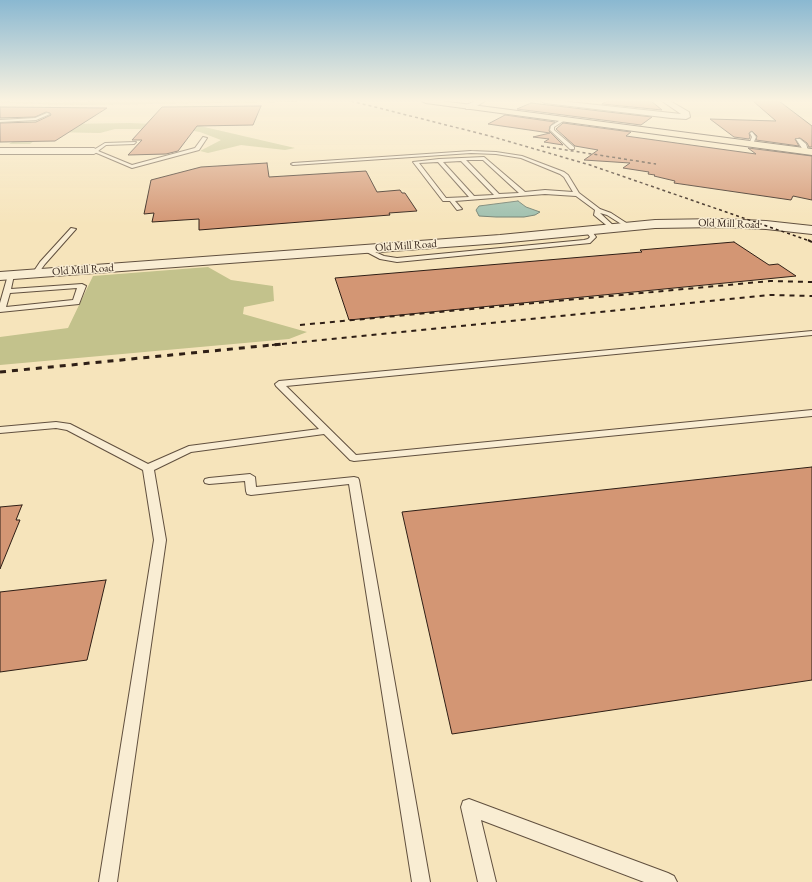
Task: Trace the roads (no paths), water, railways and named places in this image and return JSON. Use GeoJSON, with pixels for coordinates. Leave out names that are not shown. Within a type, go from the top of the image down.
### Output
{"type":"FeatureCollection","features":[{"type":"Feature","properties":{"kind":"main road"},"geometry":{"type":"LineString","coordinates":[[737,142],[809,152]]}},
{"type":"Feature","properties":{"kind":"street"},"geometry":{"type":"LineString","coordinates":[[0,151],[94,151]]}},
{"type":"Feature","properties":{"kind":"street","name":"Old Mill Road"},"geometry":{"type":"LineString","coordinates":[[5,276],[364,249],[674,223],[766,225],[812,230]]}},
{"type":"Feature","properties":{"kind":"lane"},"geometry":{"type":"LineString","coordinates":[[94,151],[132,166],[197,148],[202,142]]}},
{"type":"Feature","properties":{"kind":"lane"},"geometry":{"type":"LineString","coordinates":[[566,142],[572,148]]}},
{"type":"Feature","properties":{"kind":"lane"},"geometry":{"type":"LineString","coordinates":[[801,142],[809,152]]}},
{"type":"Feature","properties":{"kind":"lane"},"geometry":{"type":"LineString","coordinates":[[94,151],[105,144],[134,143]]}},
{"type":"Feature","properties":{"kind":"lane"},"geometry":{"type":"LineString","coordinates":[[292,164],[471,152],[496,153],[522,157],[564,175],[577,194],[598,210],[609,214],[628,226]]}},
{"type":"Feature","properties":{"kind":"lane"},"geometry":{"type":"LineString","coordinates":[[330,167],[478,157],[486,159],[524,194]]}},
{"type":"Feature","properties":{"kind":"lane"},"geometry":{"type":"LineString","coordinates":[[462,159],[498,196]]}},
{"type":"Feature","properties":{"kind":"lane"},"geometry":{"type":"LineString","coordinates":[[439,160],[472,198]]}},
{"type":"Feature","properties":{"kind":"lane"},"geometry":{"type":"LineString","coordinates":[[415,162],[445,200],[554,192],[577,194]]}},
{"type":"Feature","properties":{"kind":"lane"},"geometry":{"type":"LineString","coordinates":[[451,199],[459,209]]}},
{"type":"Feature","properties":{"kind":"lane"},"geometry":{"type":"LineString","coordinates":[[598,210],[596,214],[613,228]]}},
{"type":"Feature","properties":{"kind":"lane"},"geometry":{"type":"LineString","coordinates":[[35,274],[73,229]]}},
{"type":"Feature","properties":{"kind":"lane"},"geometry":{"type":"LineString","coordinates":[[5,276],[7,291],[1,310],[76,302],[82,286],[7,291]]}},
{"type":"Feature","properties":{"kind":"lane"},"geometry":{"type":"LineString","coordinates":[[812,333],[279,384],[324,431],[354,458],[812,413]]}},
{"type":"Feature","properties":{"kind":"lane"},"geometry":{"type":"LineString","coordinates":[[0,430],[56,425],[70,427],[148,468]]}},
{"type":"Feature","properties":{"kind":"lane"},"geometry":{"type":"LineString","coordinates":[[148,468],[189,449],[324,431]]}},
{"type":"Feature","properties":{"kind":"lane"},"geometry":{"type":"LineString","coordinates":[[108,882],[160,540],[148,468]]}},
{"type":"Feature","properties":{"kind":"lane"},"geometry":{"type":"LineString","coordinates":[[210,481],[250,477],[251,491],[354,480],[421,882]]}},
{"type":"Feature","properties":{"kind":"lane"},"geometry":{"type":"LineString","coordinates":[[487,882],[469,806],[668,882]]}},
{"type":"Feature","properties":{"kind":"railway"},"geometry":{"type":"LineString","coordinates":[[511,142],[590,165],[810,241]]}},
{"type":"Feature","properties":{"kind":"railway"},"geometry":{"type":"LineString","coordinates":[[541,146],[656,164]]}},
{"type":"Feature","properties":{"kind":"railway"},"geometry":{"type":"LineString","coordinates":[[300,325],[770,281],[812,282]]}},
{"type":"Feature","properties":{"kind":"railway"},"geometry":{"type":"LineString","coordinates":[[278,344],[770,295],[812,296]]}},
{"type":"Feature","properties":{"kind":"railway"},"geometry":{"type":"LineString","coordinates":[[0,372],[278,344]]}},
{"type":"Feature","properties":{"kind":"railway"},"geometry":{"type":"LineString","coordinates":[[272,345],[278,344]]}}]}
